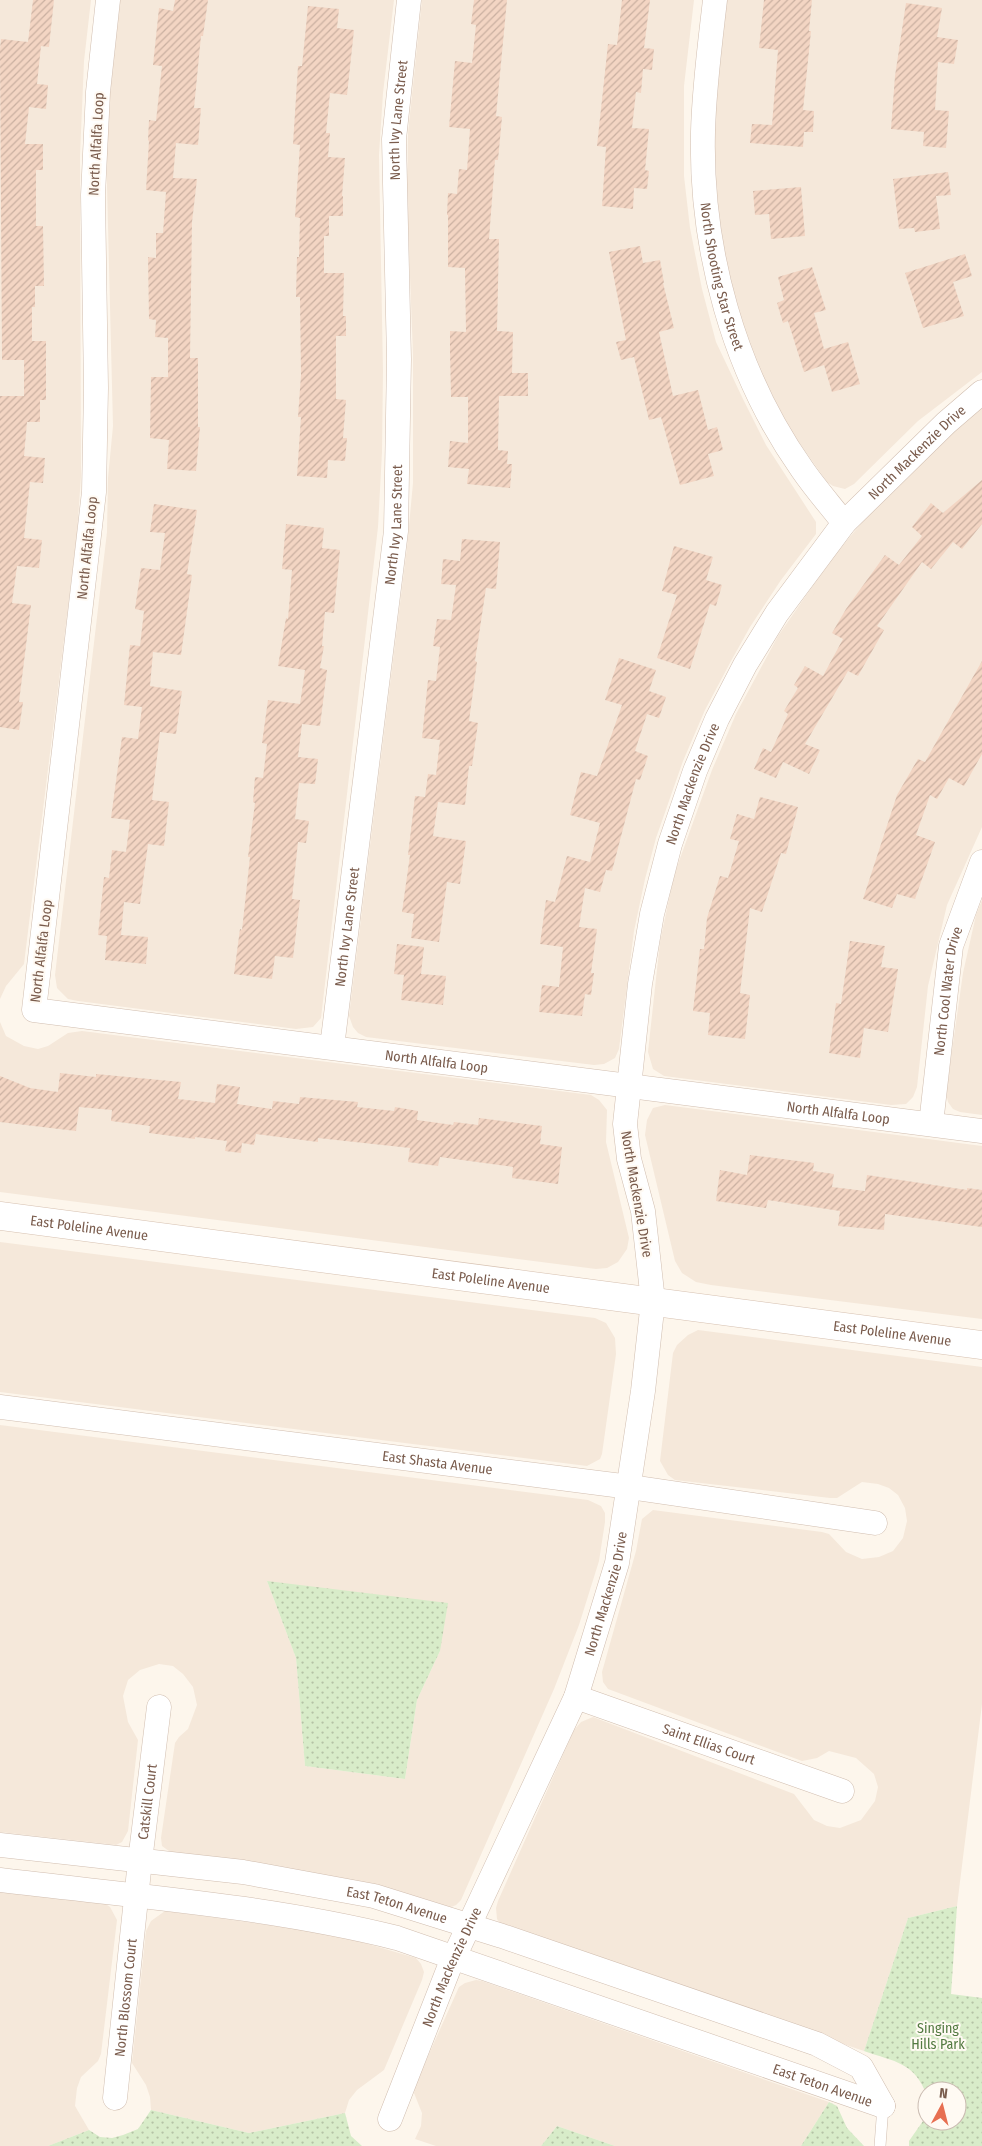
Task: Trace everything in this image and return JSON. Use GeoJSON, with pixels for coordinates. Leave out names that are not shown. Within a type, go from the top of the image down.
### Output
{"type":"FeatureCollection","features":[{"type":"Feature","properties":{"kind":"main road","name":"East Poleline Avenue"},"geometry":{"type":"LineString","coordinates":[[0,1216],[982,1345]]}},
{"type":"Feature","properties":{"kind":"street","name":"North Alfalfa Loop"},"geometry":{"type":"LineString","coordinates":[[108,0],[98,92],[93,195],[96,388],[94,492],[34,1010],[982,1131]]}},
{"type":"Feature","properties":{"kind":"street","name":"North Ivy Lane Street"},"geometry":{"type":"LineString","coordinates":[[332,1047],[396,531],[399,359],[394,139],[409,0]]}},
{"type":"Feature","properties":{"kind":"street","name":"North Shooting Star Street"},"geometry":{"type":"LineString","coordinates":[[715,0],[703,133],[704,174],[716,274],[728,318],[740,351],[779,433],[802,469],[844,523]]}},
{"type":"Feature","properties":{"kind":"street","name":"North Mackenzie Drive"},"geometry":{"type":"LineString","coordinates":[[390,2119],[454,1957],[576,1697],[617,1562],[630,1487],[653,1301],[643,1212],[630,1159],[625,1124],[640,984],[652,914],[670,844],[695,771],[717,719],[745,665],[777,613],[844,523],[946,423],[982,392]]}},
{"type":"Feature","properties":{"kind":"street","name":"North Cool Water Drive"},"geometry":{"type":"LineString","coordinates":[[931,1124],[951,946],[982,862]]}},
{"type":"Feature","properties":{"kind":"street","name":"East Shasta Avenue"},"geometry":{"type":"LineString","coordinates":[[0,1407],[630,1487],[875,1523]]}},
{"type":"Feature","properties":{"kind":"street","name":"Saint Ellias Court"},"geometry":{"type":"LineString","coordinates":[[576,1697],[842,1791]]}},
{"type":"Feature","properties":{"kind":"street","name":"Catskill Court"},"geometry":{"type":"LineString","coordinates":[[137,1897],[160,1707]]}},
{"type":"Feature","properties":{"kind":"street","name":"East Teton Avenue"},"geometry":{"type":"LineString","coordinates":[[0,1845],[243,1872],[312,1883],[374,1896],[469,1925],[817,2044],[861,2067],[883,2106]]}},
{"type":"Feature","properties":{"kind":"street","name":"East Teton Avenue"},"geometry":{"type":"LineString","coordinates":[[0,1880],[279,1914],[346,1925],[397,1938],[883,2106]]}},
{"type":"Feature","properties":{"kind":"street","name":"North Blossom Court"},"geometry":{"type":"LineString","coordinates":[[115,2098],[137,1897]]}},
{"type":"Feature","properties":{"kind":"lane"},"geometry":{"type":"LineString","coordinates":[[880,2146],[883,2106]]}},
{"type":"Feature","properties":{"kind":"shaded area"},"geometry":{"type":"Polygon","coordinates":[[[0,0],[91,0],[84,61],[80,156],[81,476],[77,534],[24,964],[6,986],[0,999],[0,0]]]}},
{"type":"Feature","properties":{"kind":"shaded area"},"geometry":{"type":"Polygon","coordinates":[[[120,0],[394,0],[383,93],[379,155],[383,371],[382,452],[378,527],[321,1018],[313,1027],[296,1029],[78,1001],[68,999],[57,988],[55,975],[107,532],[108,478],[113,426],[106,146],[120,0]]]}},
{"type":"Feature","properties":{"kind":"shaded area"},"geometry":{"type":"Polygon","coordinates":[[[422,0],[694,0],[684,86],[684,176],[690,228],[702,289],[716,342],[742,397],[766,445],[816,522],[816,534],[781,580],[750,627],[731,661],[705,710],[683,761],[656,838],[645,879],[634,931],[619,1049],[615,1058],[604,1064],[594,1065],[366,1037],[358,1033],[353,1027],[349,1016],[407,547],[413,483],[413,355],[407,198],[408,133],[422,0]]]}},
{"type":"Feature","properties":{"kind":"shaded area"},"geometry":{"type":"Polygon","coordinates":[[[724,0],[982,0],[982,372],[918,421],[854,484],[845,489],[833,486],[827,482],[791,431],[762,375],[742,324],[725,269],[718,223],[712,119],[724,0]]]}},
{"type":"Feature","properties":{"kind":"shaded area"},"geometry":{"type":"Polygon","coordinates":[[[982,408],[982,827],[947,905],[928,986],[917,1087],[913,1097],[906,1104],[891,1105],[664,1076],[653,1069],[648,1052],[660,942],[674,875],[712,770],[736,714],[778,636],[832,558],[871,512],[956,429],[982,408]]]}},
{"type":"Feature","properties":{"kind":"shaded area"},"geometry":{"type":"Polygon","coordinates":[[[982,900],[982,1115],[960,1112],[953,1109],[948,1102],[946,1093],[963,973],[976,915],[982,900]]]}},
{"type":"Feature","properties":{"kind":"shaded area"},"geometry":{"type":"Polygon","coordinates":[[[0,1022],[6,1036],[24,1046],[38,1049],[48,1046],[68,1033],[82,1031],[591,1095],[599,1100],[607,1110],[606,1142],[629,1238],[627,1249],[618,1262],[607,1268],[596,1269],[0,1192],[0,1022]]]}},
{"type":"Feature","properties":{"kind":"shaded area"},"geometry":{"type":"Polygon","coordinates":[[[665,1105],[982,1146],[982,1319],[711,1285],[696,1282],[682,1273],[675,1261],[645,1135],[647,1120],[653,1108],[665,1105]]]}},
{"type":"Feature","properties":{"kind":"shaded area"},"geometry":{"type":"Polygon","coordinates":[[[0,1242],[595,1318],[606,1323],[615,1338],[616,1354],[602,1454],[600,1459],[587,1466],[0,1392],[0,1242]]]}},
{"type":"Feature","properties":{"kind":"shaded area"},"geometry":{"type":"Polygon","coordinates":[[[698,1330],[982,1367],[982,1704],[957,1906],[908,1918],[864,2051],[504,1929],[497,1919],[496,1908],[498,1901],[574,1730],[581,1722],[593,1717],[794,1794],[814,1820],[827,1826],[840,1828],[861,1820],[875,1801],[878,1787],[874,1774],[856,1758],[829,1751],[817,1758],[802,1761],[608,1689],[603,1682],[602,1672],[636,1551],[642,1519],[653,1510],[822,1532],[829,1534],[846,1552],[862,1559],[879,1557],[893,1551],[903,1538],[907,1521],[905,1508],[898,1495],[889,1488],[878,1484],[862,1482],[837,1498],[830,1498],[675,1480],[668,1475],[660,1461],[673,1353],[677,1345],[688,1335],[698,1330]]]}},
{"type":"Feature","properties":{"kind":"shaded area"},"geometry":{"type":"Polygon","coordinates":[[[0,1425],[588,1500],[601,1506],[605,1513],[599,1561],[579,1625],[554,1689],[461,1900],[456,1905],[443,1907],[173,1854],[162,1846],[161,1838],[175,1743],[188,1729],[197,1705],[193,1687],[183,1674],[173,1666],[159,1664],[140,1670],[128,1680],[123,1696],[128,1722],[138,1740],[128,1831],[122,1842],[116,1845],[0,1832],[0,1425]],[[267,1581],[296,1658],[305,1766],[405,1779],[417,1700],[440,1651],[267,1581]]]}},
{"type":"Feature","properties":{"kind":"shaded area"},"geometry":{"type":"Polygon","coordinates":[[[0,1889],[104,1903],[110,1907],[117,1920],[101,2054],[98,2061],[81,2077],[77,2088],[75,2106],[89,2130],[48,2146],[0,2146],[0,1889]]]}},
{"type":"Feature","properties":{"kind":"shaded area"},"geometry":{"type":"Polygon","coordinates":[[[165,1911],[299,1929],[351,1939],[416,1958],[424,1972],[422,1980],[384,2070],[357,2090],[349,2100],[345,2113],[249,2133],[151,2110],[150,2097],[146,2085],[132,2063],[146,1931],[151,1921],[165,1911]]]}},
{"type":"Feature","properties":{"kind":"shaded area"},"geometry":{"type":"Polygon","coordinates":[[[476,1980],[829,2102],[801,2146],[615,2146],[557,2126],[541,2146],[436,2146],[415,2139],[421,2126],[422,2113],[414,2093],[415,2085],[459,1987],[476,1980]]]}},
{"type":"Feature","properties":{"kind":"green space"},"geometry":{"type":"Polygon","coordinates":[[[267,1581],[448,1603],[440,1651],[417,1700],[405,1779],[305,1766],[296,1658],[267,1581]]]}},
{"type":"Feature","properties":{"kind":"green space","name":"Singing Hills Park"},"geometry":{"type":"Polygon","coordinates":[[[957,1906],[951,1994],[982,1998],[982,2146],[909,2146],[909,2141],[917,2130],[967,2131],[967,2081],[919,2081],[903,2065],[864,2051],[908,1918],[957,1906]]]}},
{"type":"Feature","properties":{"kind":"green space"},"geometry":{"type":"Polygon","coordinates":[[[829,2102],[837,2106],[847,2128],[864,2146],[801,2146],[829,2102]]]}},
{"type":"Feature","properties":{"kind":"green space"},"geometry":{"type":"Polygon","coordinates":[[[151,2110],[249,2133],[345,2113],[351,2136],[362,2146],[48,2146],[89,2130],[100,2137],[112,2138],[123,2135],[138,2129],[151,2110]]]}},
{"type":"Feature","properties":{"kind":"green space"},"geometry":{"type":"Polygon","coordinates":[[[557,2126],[615,2146],[541,2146],[557,2126]]]}},
{"type":"Feature","properties":{"kind":"building"},"geometry":{"type":"Polygon","coordinates":[[[33,0],[54,0],[49,47],[41,46],[37,84],[48,85],[46,109],[29,107],[25,144],[43,144],[43,170],[36,170],[36,226],[43,226],[44,286],[35,286],[35,307],[32,307],[32,341],[46,341],[46,400],[40,400],[40,422],[27,422],[24,456],[45,458],[43,483],[30,482],[24,538],[42,540],[39,568],[17,566],[12,603],[31,605],[19,702],[23,702],[19,730],[0,727],[0,396],[24,396],[24,360],[2,360],[0,50],[1,39],[28,42],[33,0]]]}},
{"type":"Feature","properties":{"kind":"building"},"geometry":{"type":"Polygon","coordinates":[[[175,0],[208,0],[203,36],[201,36],[194,108],[201,108],[198,145],[176,143],[173,178],[197,179],[192,222],[190,358],[198,358],[198,427],[200,427],[196,471],[167,469],[169,440],[150,438],[151,377],[168,377],[168,338],[155,337],[156,320],[149,319],[148,257],[156,258],[156,233],[163,233],[166,192],[146,190],[149,120],[156,121],[162,66],[153,65],[159,8],[173,11],[175,0]]]}},
{"type":"Feature","properties":{"kind":"building"},"geometry":{"type":"Polygon","coordinates":[[[474,0],[507,0],[496,116],[502,117],[498,160],[495,160],[489,239],[499,239],[497,331],[513,332],[512,373],[528,373],[528,396],[499,396],[498,450],[508,451],[507,464],[512,464],[510,488],[467,484],[469,469],[448,467],[450,441],[468,443],[468,397],[451,397],[450,350],[450,331],[466,332],[465,268],[448,267],[447,215],[448,193],[457,194],[459,169],[467,170],[470,129],[449,127],[455,61],[472,63],[476,25],[471,24],[474,0]]]}},
{"type":"Feature","properties":{"kind":"building"},"geometry":{"type":"Polygon","coordinates":[[[622,0],[650,0],[644,48],[654,49],[652,70],[643,69],[641,93],[636,92],[632,128],[649,129],[645,170],[649,171],[647,189],[634,188],[633,209],[602,206],[606,147],[597,146],[608,44],[617,45],[622,0]]]}},
{"type":"Feature","properties":{"kind":"building"},"geometry":{"type":"Polygon","coordinates":[[[764,0],[812,0],[809,31],[811,31],[803,110],[814,111],[813,132],[804,132],[803,147],[750,143],[752,124],[772,125],[778,50],[759,48],[764,0]]]}},
{"type":"Feature","properties":{"kind":"building"},"geometry":{"type":"Polygon","coordinates":[[[906,3],[942,8],[937,37],[958,40],[954,64],[938,62],[935,110],[949,111],[946,148],[923,146],[924,132],[891,129],[895,76],[906,3]]]}},
{"type":"Feature","properties":{"kind":"building"},"geometry":{"type":"Polygon","coordinates":[[[308,6],[339,9],[337,28],[354,30],[347,95],[330,93],[326,133],[330,133],[328,157],[345,158],[342,196],[343,216],[329,216],[329,236],[324,236],[324,273],[344,273],[343,316],[346,316],[346,336],[336,336],[336,399],[346,400],[343,438],[347,438],[345,461],[328,460],[327,478],[297,476],[301,417],[298,417],[301,375],[300,297],[296,297],[300,218],[295,217],[300,145],[293,144],[298,66],[302,66],[308,6]]]}},
{"type":"Feature","properties":{"kind":"building"},"geometry":{"type":"Polygon","coordinates":[[[948,172],[951,195],[936,196],[940,229],[915,232],[914,228],[899,229],[893,179],[948,172]]]}},
{"type":"Feature","properties":{"kind":"building"},"geometry":{"type":"Polygon","coordinates":[[[801,187],[805,236],[771,239],[769,214],[755,215],[753,191],[801,187]]]}},
{"type":"Feature","properties":{"kind":"building"},"geometry":{"type":"Polygon","coordinates":[[[640,246],[643,263],[660,260],[663,283],[674,328],[659,332],[673,396],[698,390],[708,430],[717,427],[723,450],[708,454],[714,476],[680,485],[661,417],[649,420],[634,357],[621,360],[616,342],[626,340],[609,252],[640,246]]]}},
{"type":"Feature","properties":{"kind":"building"},"geometry":{"type":"Polygon","coordinates":[[[965,254],[972,276],[953,282],[964,316],[923,328],[905,273],[965,254]]]}},
{"type":"Feature","properties":{"kind":"building"},"geometry":{"type":"Polygon","coordinates":[[[812,267],[826,310],[814,313],[824,349],[848,342],[860,384],[832,392],[824,365],[804,372],[788,321],[783,323],[777,303],[784,300],[778,277],[812,267]]]}},
{"type":"Feature","properties":{"kind":"building"},"geometry":{"type":"Polygon","coordinates":[[[982,480],[982,524],[962,549],[953,542],[931,569],[922,562],[877,626],[884,630],[858,676],[848,671],[805,744],[820,750],[809,774],[783,762],[776,778],[754,769],[763,748],[771,752],[788,714],[784,711],[798,688],[794,685],[805,666],[823,676],[843,639],[832,633],[846,609],[885,555],[899,565],[922,536],[912,527],[931,503],[943,513],[982,480]]]}},
{"type":"Feature","properties":{"kind":"building"},"geometry":{"type":"Polygon","coordinates":[[[154,504],[197,510],[187,574],[192,575],[181,655],[153,652],[150,686],[182,691],[176,734],[160,732],[152,800],[169,802],[164,846],[148,844],[140,904],[124,902],[121,935],[148,937],[146,964],[105,960],[107,936],[98,935],[104,877],[109,878],[112,850],[126,852],[130,820],[111,818],[122,737],[138,739],[142,707],[124,705],[130,645],[140,646],[144,611],[135,609],[141,568],[160,570],[165,533],[150,532],[154,504]]]}},
{"type":"Feature","properties":{"kind":"building"},"geometry":{"type":"Polygon","coordinates":[[[286,524],[324,528],[322,548],[340,550],[334,613],[325,612],[322,646],[324,646],[320,668],[327,670],[320,726],[302,724],[298,757],[318,759],[315,784],[299,783],[295,819],[309,821],[306,843],[298,842],[292,899],[300,900],[293,958],[275,956],[272,979],[234,974],[240,929],[242,930],[250,857],[248,857],[255,803],[253,802],[255,777],[263,778],[267,744],[262,743],[268,700],[300,704],[305,670],[278,666],[286,618],[288,619],[292,570],[282,569],[286,524]]]}},
{"type":"Feature","properties":{"kind":"building"},"geometry":{"type":"Polygon","coordinates":[[[462,539],[500,542],[496,589],[486,588],[475,661],[477,662],[469,721],[478,723],[472,766],[469,766],[465,805],[438,802],[433,836],[466,841],[460,884],[447,882],[439,942],[411,938],[414,914],[402,912],[410,855],[408,855],[415,796],[425,797],[428,774],[436,775],[440,740],[422,738],[428,680],[436,681],[440,647],[433,646],[437,619],[451,620],[456,585],[441,584],[443,559],[460,561],[462,539]]]}},
{"type":"Feature","properties":{"kind":"building"},"geometry":{"type":"Polygon","coordinates":[[[674,546],[713,557],[706,580],[722,585],[716,606],[710,604],[690,669],[657,658],[677,595],[662,591],[674,546]]]}},
{"type":"Feature","properties":{"kind":"building"},"geometry":{"type":"Polygon","coordinates":[[[619,658],[656,670],[649,691],[666,697],[659,718],[647,714],[635,751],[648,756],[640,780],[636,779],[612,871],[606,870],[600,892],[585,888],[579,927],[597,929],[591,973],[594,973],[591,995],[585,994],[582,1016],[539,1012],[542,985],[559,987],[563,947],[540,944],[546,900],[555,902],[567,856],[590,862],[600,823],[570,815],[581,772],[597,776],[622,705],[605,700],[619,658]]]}},
{"type":"Feature","properties":{"kind":"building"},"geometry":{"type":"Polygon","coordinates":[[[982,661],[982,754],[964,786],[949,778],[937,799],[930,795],[916,835],[935,842],[915,899],[897,894],[892,908],[863,899],[897,795],[918,759],[925,762],[982,661]]]}},
{"type":"Feature","properties":{"kind":"building"},"geometry":{"type":"Polygon","coordinates":[[[760,797],[798,807],[786,854],[781,853],[762,912],[750,908],[740,993],[750,995],[745,1039],[708,1035],[710,1013],[693,1011],[700,949],[704,949],[707,918],[720,876],[728,878],[739,841],[730,839],[737,814],[754,819],[760,797]]]}},
{"type":"Feature","properties":{"kind":"building"},"geometry":{"type":"Polygon","coordinates":[[[850,941],[885,946],[881,967],[898,969],[888,1032],[864,1028],[860,1058],[829,1053],[836,1003],[841,1004],[850,941]]]}},
{"type":"Feature","properties":{"kind":"building"},"geometry":{"type":"Polygon","coordinates":[[[397,944],[424,947],[421,974],[446,976],[443,1005],[401,1000],[404,975],[394,974],[397,944]]]}},
{"type":"Feature","properties":{"kind":"building"},"geometry":{"type":"Polygon","coordinates":[[[60,1073],[96,1077],[96,1074],[181,1082],[178,1099],[215,1103],[217,1084],[240,1087],[237,1104],[272,1109],[273,1101],[299,1104],[300,1097],[358,1102],[357,1107],[394,1111],[395,1107],[418,1111],[417,1120],[453,1125],[454,1122],[478,1125],[479,1118],[542,1126],[540,1144],[562,1147],[558,1184],[512,1178],[513,1167],[440,1157],[438,1166],[408,1162],[410,1148],[318,1138],[318,1142],[256,1134],[254,1145],[242,1143],[241,1153],[225,1151],[227,1141],[149,1133],[150,1126],[111,1121],[112,1110],[79,1107],[76,1131],[0,1122],[0,1076],[30,1088],[58,1092],[60,1073]]]}},
{"type":"Feature","properties":{"kind":"building"},"geometry":{"type":"Polygon","coordinates":[[[750,1155],[814,1163],[813,1171],[834,1174],[832,1187],[865,1191],[867,1175],[967,1190],[967,1188],[982,1190],[982,1227],[885,1214],[884,1230],[838,1226],[840,1211],[768,1200],[766,1208],[716,1201],[720,1170],[747,1175],[750,1155]]]}}]}
